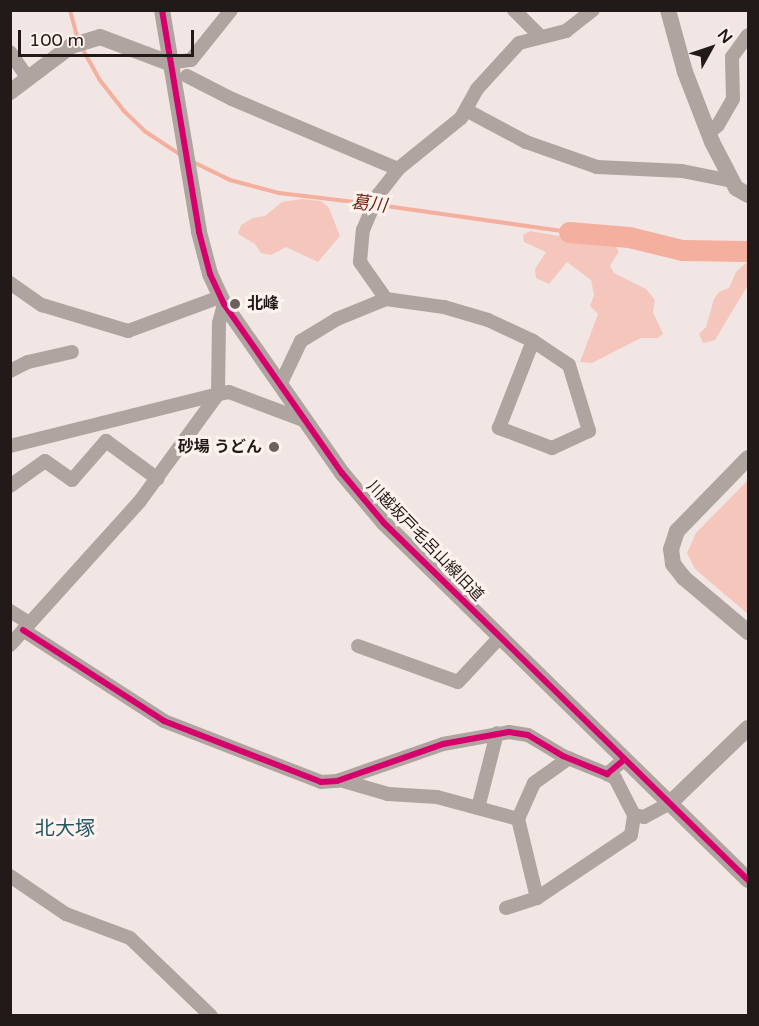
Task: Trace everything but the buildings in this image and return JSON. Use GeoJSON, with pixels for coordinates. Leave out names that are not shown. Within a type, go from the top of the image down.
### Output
{"type":"FeatureCollection","features":[{"type":"Feature","properties":{"kind":"street","name":"川越坂戸毛呂山線旧道"},"geometry":{"type":"LineString","coordinates":[[162,10],[169,63],[199,232],[222,300],[306,421],[384,523],[748,880]]}},
{"type":"Feature","properties":{"kind":"street"},"geometry":{"type":"LineString","coordinates":[[10,92],[75,45],[100,37],[169,63],[191,60],[231,10]]}},
{"type":"Feature","properties":{"kind":"street"},"geometry":{"type":"LineString","coordinates":[[514,10],[539,35]]}},
{"type":"Feature","properties":{"kind":"street"},"geometry":{"type":"LineString","coordinates":[[386,299],[360,262],[362,241],[378,195],[398,169],[466,110],[511,50],[539,35],[566,31],[593,10]]}},
{"type":"Feature","properties":{"kind":"street"},"geometry":{"type":"LineString","coordinates":[[668,10],[685,72],[709,133],[736,188],[748,195]]}},
{"type":"Feature","properties":{"kind":"street"},"geometry":{"type":"LineString","coordinates":[[709,133],[718,125],[733,99],[732,57],[748,35]]}},
{"type":"Feature","properties":{"kind":"street"},"geometry":{"type":"LineString","coordinates":[[10,52],[28,79]]}},
{"type":"Feature","properties":{"kind":"street"},"geometry":{"type":"LineString","coordinates":[[187,75],[232,99],[398,169]]}},
{"type":"Feature","properties":{"kind":"street"},"geometry":{"type":"LineString","coordinates":[[466,110],[526,142],[597,167],[682,171],[732,181]]}},
{"type":"Feature","properties":{"kind":"street"},"geometry":{"type":"LineString","coordinates":[[10,283],[42,305],[128,331],[222,300],[219,322],[218,394],[158,479],[10,645]]}},
{"type":"Feature","properties":{"kind":"street"},"geometry":{"type":"LineString","coordinates":[[280,385],[301,341],[337,319],[386,299],[444,307],[488,320],[534,341],[569,365],[589,431],[552,448],[499,428],[534,341]]}},
{"type":"Feature","properties":{"kind":"street"},"geometry":{"type":"LineString","coordinates":[[10,371],[28,362],[72,352]]}},
{"type":"Feature","properties":{"kind":"street"},"geometry":{"type":"LineString","coordinates":[[10,446],[229,392],[306,421]]}},
{"type":"Feature","properties":{"kind":"street"},"geometry":{"type":"LineString","coordinates":[[10,486],[45,461],[72,480],[106,441],[158,479]]}},
{"type":"Feature","properties":{"kind":"street"},"geometry":{"type":"LineString","coordinates":[[748,459],[677,531],[671,549],[673,564],[684,578],[748,632]]}},
{"type":"Feature","properties":{"kind":"street"},"geometry":{"type":"LineString","coordinates":[[10,611],[26,626],[164,722],[321,782],[340,780],[443,744],[496,733],[528,735],[569,758],[615,778],[634,815],[631,835],[537,898],[507,908]]}},
{"type":"Feature","properties":{"kind":"street"},"geometry":{"type":"LineString","coordinates":[[358,646],[458,682],[500,637]]}},
{"type":"Feature","properties":{"kind":"street"},"geometry":{"type":"LineString","coordinates":[[634,815],[644,817],[670,803],[748,728]]}},
{"type":"Feature","properties":{"kind":"street"},"geometry":{"type":"LineString","coordinates":[[478,808],[496,733]]}},
{"type":"Feature","properties":{"kind":"street"},"geometry":{"type":"LineString","coordinates":[[537,898],[518,819],[534,783],[569,758]]}},
{"type":"Feature","properties":{"kind":"street"},"geometry":{"type":"LineString","coordinates":[[607,774],[625,759]]}},
{"type":"Feature","properties":{"kind":"street"},"geometry":{"type":"LineString","coordinates":[[340,780],[387,794],[436,797],[518,819]]}},
{"type":"Feature","properties":{"kind":"street"},"geometry":{"type":"LineString","coordinates":[[10,876],[66,914],[130,938],[211,1016]]}},
{"type":"Feature","properties":{"kind":"shaded area"},"geometry":{"type":"Polygon","coordinates":[[[301,199],[321,201],[329,208],[340,236],[318,262],[286,247],[271,255],[261,253],[255,244],[238,234],[241,225],[253,218],[265,216],[282,202],[301,199]]]}},
{"type":"Feature","properties":{"kind":"shaded area"},"geometry":{"type":"Polygon","coordinates":[[[530,231],[615,246],[619,251],[610,266],[614,273],[646,289],[655,300],[653,312],[663,334],[658,338],[641,338],[592,363],[580,362],[598,314],[590,306],[594,295],[591,280],[567,262],[549,284],[536,278],[535,269],[546,252],[524,242],[523,235],[530,231]]]}},
{"type":"Feature","properties":{"kind":"shaded area"},"geometry":{"type":"Polygon","coordinates":[[[748,261],[748,285],[715,340],[703,343],[699,334],[706,327],[714,299],[719,292],[729,288],[736,272],[748,261]]]}},
{"type":"Feature","properties":{"kind":"shaded area"},"geometry":{"type":"Polygon","coordinates":[[[748,480],[748,614],[695,569],[687,553],[696,533],[748,480]]]}},
{"type":"Feature","properties":{"kind":"waterway","name":"葛川"},"geometry":{"type":"LineString","coordinates":[[70,10],[78,39]]}},
{"type":"Feature","properties":{"kind":"waterway","name":"葛川"},"geometry":{"type":"LineString","coordinates":[[82,48],[99,79],[124,111],[146,132],[181,155]]}},
{"type":"Feature","properties":{"kind":"waterway","name":"葛川"},"geometry":{"type":"LineString","coordinates":[[193,162],[230,180],[279,193],[371,204]]}},
{"type":"Feature","properties":{"kind":"waterway","name":"葛川"},"geometry":{"type":"LineString","coordinates":[[379,205],[569,232]]}},
{"type":"Feature","properties":{"kind":"waterway","name":"葛川"},"geometry":{"type":"LineString","coordinates":[[569,232],[629,237],[682,250],[748,251]]}},
{"type":"Feature","properties":{"kind":"cycle path"},"geometry":{"type":"LineString","coordinates":[[162,10],[199,232],[210,274],[224,304],[342,473],[384,523],[748,880]]}},
{"type":"Feature","properties":{"kind":"cycle path"},"geometry":{"type":"LineString","coordinates":[[23,630],[164,721],[321,782],[337,781],[443,744],[509,732],[528,735],[563,756],[607,774],[625,759]]}},
{"type":"Feature","properties":{"kind":"place","name":"北峰"},"geometry":{"type":"Point","coordinates":[235,304]}},
{"type":"Feature","properties":{"kind":"place","name":"砂場 うどん"},"geometry":{"type":"Point","coordinates":[274,447]}},
{"type":"Feature","properties":{"kind":"district","name":"北大塚"},"geometry":{"type":"Point","coordinates":[65,829]}}]}
